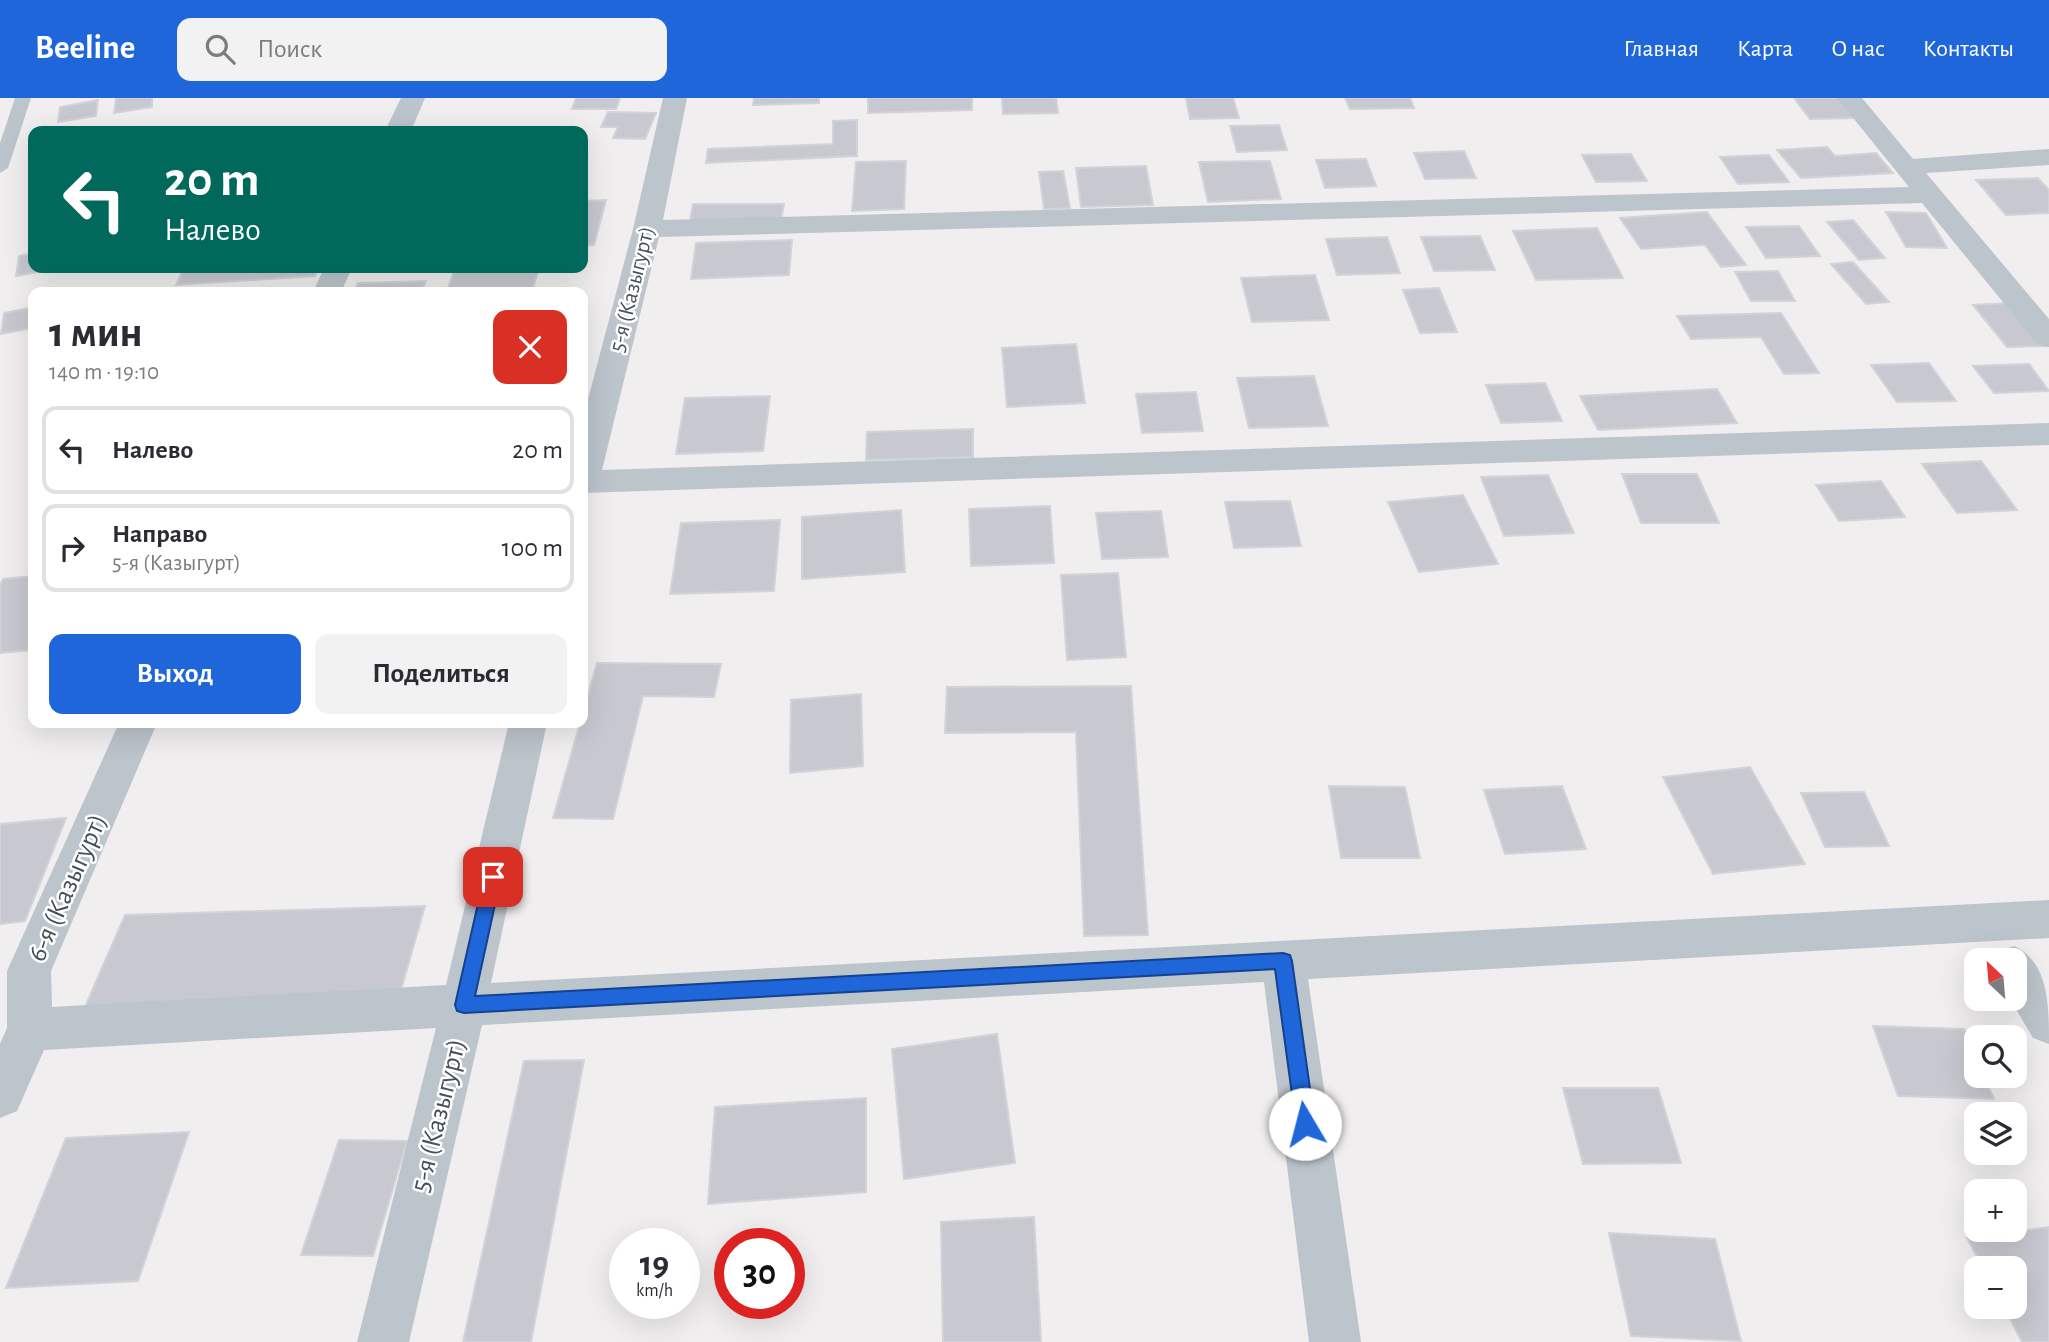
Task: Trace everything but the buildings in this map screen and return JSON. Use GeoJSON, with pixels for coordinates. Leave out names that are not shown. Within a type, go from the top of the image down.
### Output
{"type":"FeatureCollection","features":[{"type":"Feature","properties":{"kind":"street"},"geometry":{"type":"LineString","coordinates":[[400,126],[413,98]]}},
{"type":"Feature","properties":{"kind":"street","name":"5-я (Казыгурт)"},"geometry":{"type":"LineString","coordinates":[[588,461],[647,229],[675,98]]}},
{"type":"Feature","properties":{"kind":"street"},"geometry":{"type":"LineString","coordinates":[[1849,98],[2049,338]]}},
{"type":"Feature","properties":{"kind":"street"},"geometry":{"type":"LineString","coordinates":[[1906,167],[2049,157]]}},
{"type":"Feature","properties":{"kind":"street"},"geometry":{"type":"LineString","coordinates":[[647,229],[1929,195]]}},
{"type":"Feature","properties":{"kind":"street"},"geometry":{"type":"LineString","coordinates":[[588,481],[2049,434]]}},
{"type":"Feature","properties":{"kind":"street","name":"6-я (Казыгурт)"},"geometry":{"type":"LineString","coordinates":[[0,1095],[30,1029],[14,971],[136,728]]}},
{"type":"Feature","properties":{"kind":"street","name":"5-я (Казыгурт)"},"geometry":{"type":"LineString","coordinates":[[383,1342],[527,728]]}},
{"type":"Feature","properties":{"kind":"street"},"geometry":{"type":"LineString","coordinates":[[30,1029],[2049,919]]}},
{"type":"Feature","properties":{"kind":"street"},"geometry":{"type":"LineString","coordinates":[[1988,923],[2003,948]]}},
{"type":"Feature","properties":{"kind":"street"},"geometry":{"type":"LineString","coordinates":[[1283,961],[1335,1342]]}},
{"type":"Feature","properties":{"kind":"street"},"geometry":{"type":"LineString","coordinates":[[2027,987],[2049,1023]]}},
{"type":"Feature","properties":{"kind":"lane"},"geometry":{"type":"LineString","coordinates":[[0,169],[23,98]]}},
{"type":"Feature","properties":{"kind":"route"},"geometry":{"type":"LineString","coordinates":[[493,877],[464,1005],[1283,961],[1305,1124]]}}]}
